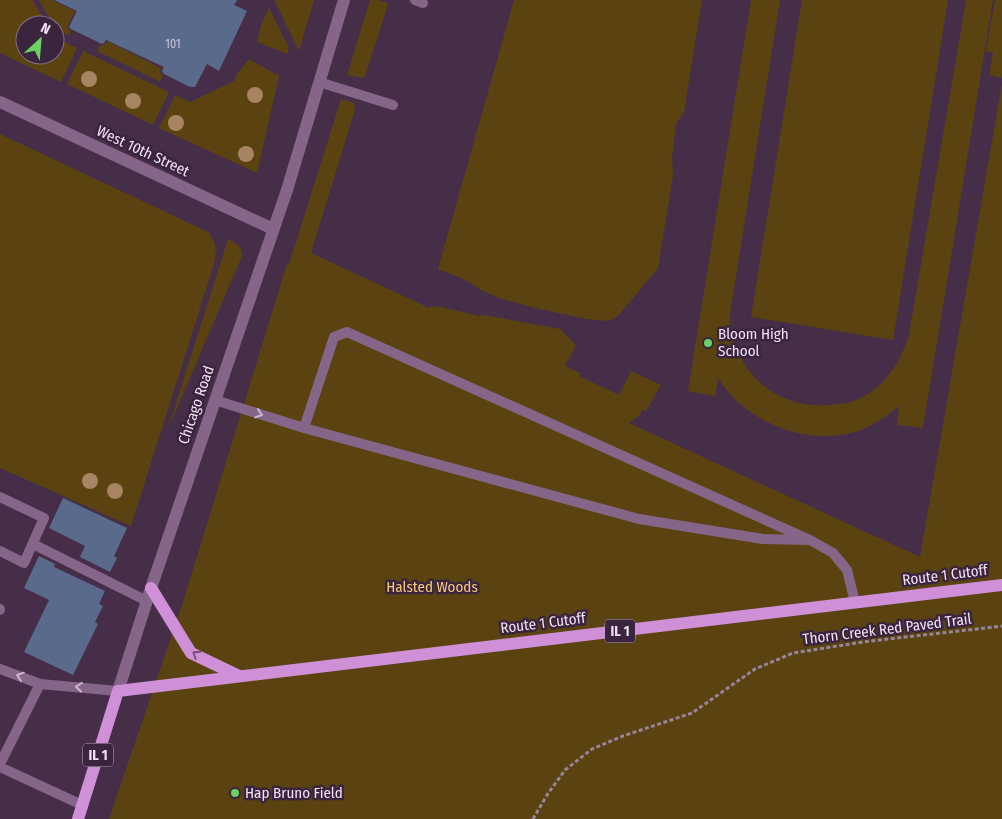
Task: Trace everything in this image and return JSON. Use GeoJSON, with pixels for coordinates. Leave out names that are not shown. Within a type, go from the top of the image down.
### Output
{"type":"FeatureCollection","features":[{"type":"Feature","properties":{"kind":"main road","name":"Route 1 Cutoff"},"geometry":{"type":"LineString","coordinates":[[118,691],[1002,585]]}},
{"type":"Feature","properties":{"kind":"main road"},"geometry":{"type":"LineString","coordinates":[[149,595],[191,653],[239,676]]}},
{"type":"Feature","properties":{"kind":"main road","name":"Chicago Road"},"geometry":{"type":"LineString","coordinates":[[78,819],[118,691]]}},
{"type":"Feature","properties":{"kind":"street","name":"Chicago Road"},"geometry":{"type":"LineString","coordinates":[[118,691],[273,229],[344,0]]}},
{"type":"Feature","properties":{"kind":"street","name":"West 10th Street"},"geometry":{"type":"LineString","coordinates":[[0,102],[273,229]]}},
{"type":"Feature","properties":{"kind":"lane"},"geometry":{"type":"LineString","coordinates":[[319,82],[392,104]]}},
{"type":"Feature","properties":{"kind":"lane"},"geometry":{"type":"LineString","coordinates":[[304,428],[334,337],[347,332],[810,540],[833,553],[847,570],[855,602]]}},
{"type":"Feature","properties":{"kind":"lane"},"geometry":{"type":"LineString","coordinates":[[215,400],[304,428],[639,520],[764,539],[810,540]]}},
{"type":"Feature","properties":{"kind":"lane"},"geometry":{"type":"LineString","coordinates":[[0,497],[44,518],[24,563],[0,551]]}},
{"type":"Feature","properties":{"kind":"lane"},"geometry":{"type":"LineString","coordinates":[[33,544],[149,595]]}},
{"type":"Feature","properties":{"kind":"lane"},"geometry":{"type":"LineString","coordinates":[[0,670],[40,684],[118,691]]}},
{"type":"Feature","properties":{"kind":"lane"},"geometry":{"type":"LineString","coordinates":[[40,684],[0,766],[82,805]]}},
{"type":"Feature","properties":{"kind":"path","name":"Thorn Creek Red Paved Trail"},"geometry":{"type":"LineString","coordinates":[[533,819],[547,794],[565,770],[592,749],[623,736],[692,713],[755,669],[793,653],[863,642],[1002,626]]}},
{"type":"Feature","properties":{"kind":"green space"},"geometry":{"type":"Polygon","coordinates":[[[0,0],[32,0],[42,15],[15,15],[15,60],[0,53],[0,0]]]}},
{"type":"Feature","properties":{"kind":"green space"},"geometry":{"type":"Polygon","coordinates":[[[39,0],[51,0],[75,11],[67,27],[71,32],[69,36],[65,34],[65,15],[47,15],[39,0]]]}},
{"type":"Feature","properties":{"kind":"green space"},"geometry":{"type":"Polygon","coordinates":[[[274,0],[314,0],[299,51],[274,0]]]}},
{"type":"Feature","properties":{"kind":"green space"},"geometry":{"type":"Polygon","coordinates":[[[370,0],[378,0],[388,5],[363,78],[348,75],[348,72],[370,0]]]}},
{"type":"Feature","properties":{"kind":"green space"},"geometry":{"type":"Polygon","coordinates":[[[514,0],[702,0],[684,112],[677,122],[675,133],[672,157],[673,176],[658,268],[618,316],[608,321],[586,319],[499,298],[481,290],[464,279],[438,269],[514,0]]]}},
{"type":"Feature","properties":{"kind":"green space"},"geometry":{"type":"Polygon","coordinates":[[[751,0],[780,0],[730,314],[732,334],[738,352],[747,368],[773,392],[790,400],[808,404],[828,405],[853,401],[870,393],[885,379],[902,354],[909,335],[966,0],[993,0],[923,428],[897,425],[899,406],[874,424],[853,432],[818,436],[801,434],[783,429],[752,413],[732,397],[718,378],[715,396],[688,391],[751,0]]]}},
{"type":"Feature","properties":{"kind":"green space"},"geometry":{"type":"Polygon","coordinates":[[[802,0],[948,0],[893,340],[751,317],[802,0]]]}},
{"type":"Feature","properties":{"kind":"green space"},"geometry":{"type":"Polygon","coordinates":[[[995,0],[1002,0],[1002,78],[989,75],[993,53],[986,51],[995,0]]]}},
{"type":"Feature","properties":{"kind":"green space"},"geometry":{"type":"Polygon","coordinates":[[[269,8],[289,48],[287,54],[257,42],[262,22],[269,8]]]}},
{"type":"Feature","properties":{"kind":"green space"},"geometry":{"type":"Polygon","coordinates":[[[107,41],[161,68],[159,72],[163,75],[160,82],[97,51],[100,45],[103,46],[107,41]]]}},
{"type":"Feature","properties":{"kind":"green space"},"geometry":{"type":"Polygon","coordinates":[[[65,42],[77,48],[61,82],[25,65],[65,65],[65,42]]]}},
{"type":"Feature","properties":{"kind":"green space"},"geometry":{"type":"Polygon","coordinates":[[[83,51],[169,92],[153,125],[67,84],[83,51]]]}},
{"type":"Feature","properties":{"kind":"green space"},"geometry":{"type":"Polygon","coordinates":[[[249,59],[279,76],[257,173],[159,128],[175,95],[190,102],[234,81],[249,59]]]}},
{"type":"Feature","properties":{"kind":"green space","name":"Halsted Woods"},"geometry":{"type":"Polygon","coordinates":[[[1002,84],[1002,819],[109,819],[182,605],[287,264],[289,264],[341,99],[354,103],[355,110],[311,253],[427,308],[436,306],[479,316],[484,315],[560,329],[576,345],[565,366],[580,373],[579,376],[619,395],[631,371],[661,385],[646,411],[642,410],[640,415],[629,423],[920,557],[1002,84]]]}},
{"type":"Feature","properties":{"kind":"green space"},"geometry":{"type":"Polygon","coordinates":[[[0,134],[208,232],[215,244],[214,264],[131,526],[0,468],[0,134]]]}},
{"type":"Feature","properties":{"kind":"green space"},"geometry":{"type":"Polygon","coordinates":[[[228,239],[240,247],[242,256],[168,429],[228,239]]]}},
{"type":"Feature","properties":{"kind":"building"},"geometry":{"type":"Polygon","coordinates":[[[54,0],[237,0],[234,5],[247,11],[219,71],[207,64],[195,87],[190,87],[164,74],[162,71],[164,67],[106,40],[102,44],[71,29],[69,27],[77,11],[54,0]]]}},
{"type":"Feature","properties":{"kind":"building"},"geometry":{"type":"Polygon","coordinates":[[[63,498],[127,528],[114,556],[117,558],[110,572],[80,557],[85,546],[49,528],[63,498]]]}},
{"type":"Feature","properties":{"kind":"building"},"geometry":{"type":"Polygon","coordinates":[[[39,556],[55,564],[54,567],[105,591],[99,604],[103,606],[95,622],[98,624],[73,675],[24,652],[49,600],[24,588],[39,556]]]}},
{"type":"Feature","properties":{"kind":"place","name":"Bloom High School"},"geometry":{"type":"Point","coordinates":[708,343]}},
{"type":"Feature","properties":{"kind":"place","name":"Hap Bruno Field"},"geometry":{"type":"Point","coordinates":[235,793]}}]}
